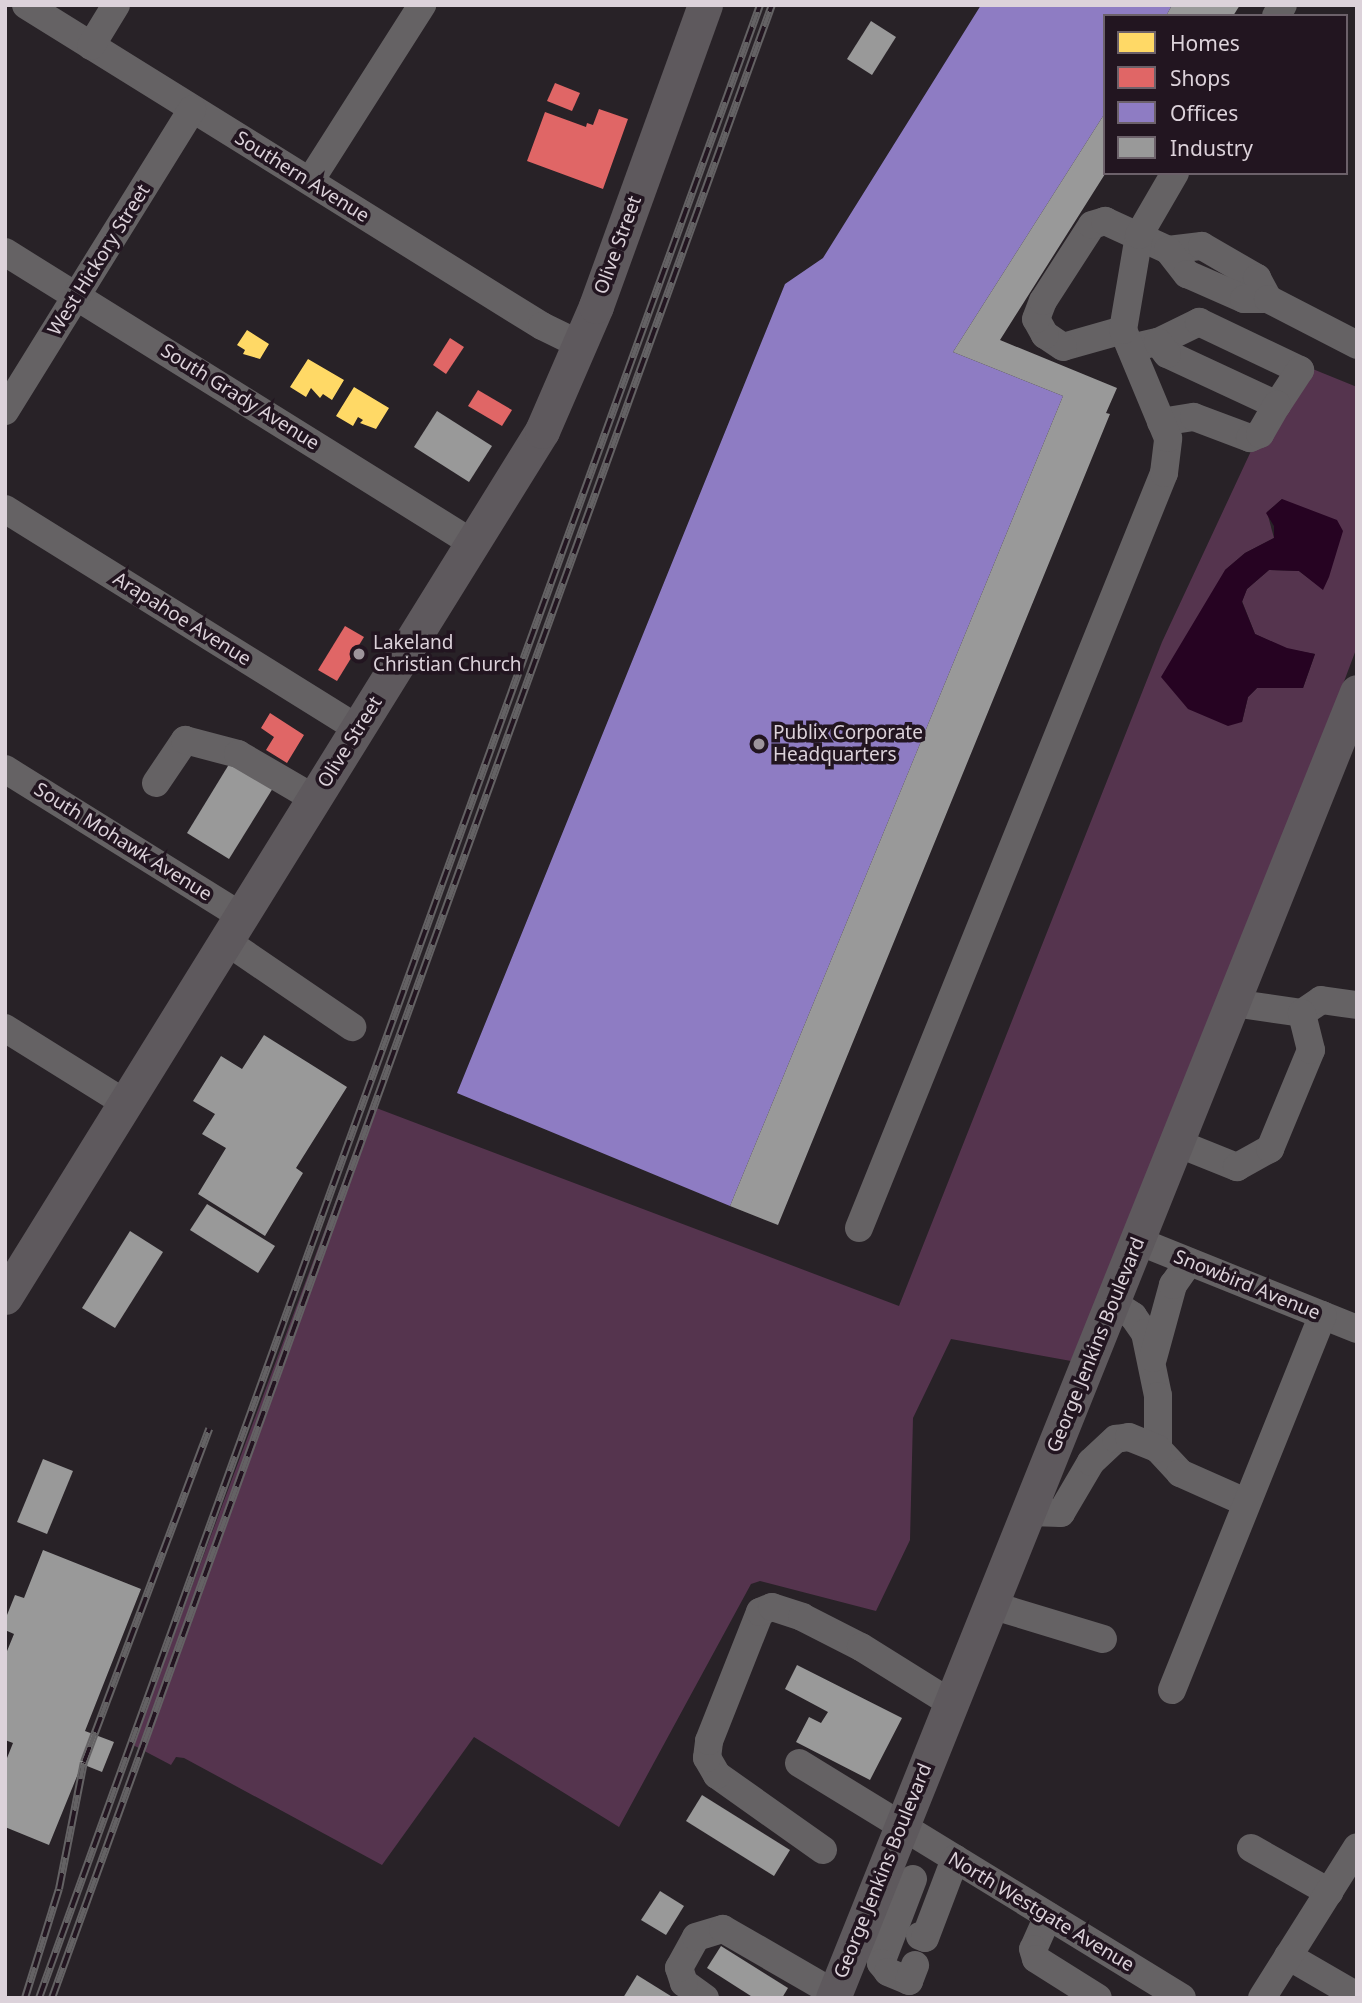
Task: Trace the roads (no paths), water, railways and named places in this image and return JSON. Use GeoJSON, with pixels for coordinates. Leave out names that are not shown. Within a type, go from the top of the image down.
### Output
{"type":"FeatureCollection","features":[{"type":"Feature","properties":{"kind":"main road","name":"Olive Street"},"geometry":{"type":"LineString","coordinates":[[7,1292],[542,431],[581,345],[705,5]]}},
{"type":"Feature","properties":{"kind":"main road","name":"George Jenkins Boulevard"},"geometry":{"type":"LineString","coordinates":[[833,1996],[905,1936],[899,1873],[901,1826],[1357,692]]}},
{"type":"Feature","properties":{"kind":"street","name":"Southern Avenue"},"geometry":{"type":"LineString","coordinates":[[26,5],[542,326],[581,345]]}},
{"type":"Feature","properties":{"kind":"street"},"geometry":{"type":"LineString","coordinates":[[91,46],[116,5]]}},
{"type":"Feature","properties":{"kind":"street"},"geometry":{"type":"LineString","coordinates":[[310,181],[422,5]]}},
{"type":"Feature","properties":{"kind":"street","name":"West Hickory Street"},"geometry":{"type":"LineString","coordinates":[[5,411],[192,109]]}},
{"type":"Feature","properties":{"kind":"street"},"geometry":{"type":"LineString","coordinates":[[859,1228],[1164,473],[1168,438],[1137,340],[1139,235],[1174,175]]}},
{"type":"Feature","properties":{"kind":"street"},"geometry":{"type":"LineString","coordinates":[[1161,422],[1194,417],[1250,438],[1260,434],[1300,370],[1199,322],[1137,340],[1063,347],[1045,335],[1036,319],[1043,300],[1092,225],[1105,221],[1168,250],[1202,246],[1257,278],[1268,299],[1357,345]]}},
{"type":"Feature","properties":{"kind":"street","name":"South Grady Avenue"},"geometry":{"type":"LineString","coordinates":[[5,251],[474,544]]}},
{"type":"Feature","properties":{"kind":"street"},"geometry":{"type":"LineString","coordinates":[[1137,340],[1277,405]]}},
{"type":"Feature","properties":{"kind":"street","name":"Arapahoe Avenue"},"geometry":{"type":"LineString","coordinates":[[5,509],[358,729]]}},
{"type":"Feature","properties":{"kind":"street"},"geometry":{"type":"LineString","coordinates":[[156,783],[185,740],[238,754],[314,799]]}},
{"type":"Feature","properties":{"kind":"street","name":"South Mohawk Avenue"},"geometry":{"type":"LineString","coordinates":[[5,769],[233,928],[352,1027]]}},
{"type":"Feature","properties":{"kind":"street"},"geometry":{"type":"LineString","coordinates":[[1233,1003],[1302,1013],[1321,1000],[1357,1005]]}},
{"type":"Feature","properties":{"kind":"street"},"geometry":{"type":"LineString","coordinates":[[1177,1143],[1237,1167],[1270,1149],[1311,1050],[1302,1013]]}},
{"type":"Feature","properties":{"kind":"street"},"geometry":{"type":"LineString","coordinates":[[5,1028],[125,1103]]}},
{"type":"Feature","properties":{"kind":"street","name":"Snowbird Avenue"},"geometry":{"type":"LineString","coordinates":[[1138,1241],[1357,1329]]}},
{"type":"Feature","properties":{"kind":"street"},"geometry":{"type":"LineString","coordinates":[[1153,1358],[1173,1286],[1189,1262]]}},
{"type":"Feature","properties":{"kind":"street"},"geometry":{"type":"LineString","coordinates":[[1113,1303],[1133,1316],[1145,1332],[1153,1358],[1158,1449]]}},
{"type":"Feature","properties":{"kind":"street"},"geometry":{"type":"LineString","coordinates":[[1172,1690],[1322,1315]]}},
{"type":"Feature","properties":{"kind":"street"},"geometry":{"type":"LineString","coordinates":[[1028,1512],[1061,1513],[1091,1462],[1116,1439],[1129,1437],[1158,1449],[1180,1473],[1245,1502]]}},
{"type":"Feature","properties":{"kind":"street"},"geometry":{"type":"LineString","coordinates":[[991,1605],[1103,1639]]}},
{"type":"Feature","properties":{"kind":"street"},"geometry":{"type":"LineString","coordinates":[[824,1850],[717,1775],[707,1758],[709,1741],[760,1612],[772,1607],[802,1617],[861,1647],[951,1703]]}},
{"type":"Feature","properties":{"kind":"street","name":"North Westgate Avenue"},"geometry":{"type":"LineString","coordinates":[[799,1763],[1048,1916],[1167,1994]]}},
{"type":"Feature","properties":{"kind":"street"},"geometry":{"type":"LineString","coordinates":[[1262,1998],[1357,1847]]}},
{"type":"Feature","properties":{"kind":"street"},"geometry":{"type":"LineString","coordinates":[[1251,1848],[1329,1892]]}},
{"type":"Feature","properties":{"kind":"street"},"geometry":{"type":"LineString","coordinates":[[905,1936],[944,1890],[955,1859]]}},
{"type":"Feature","properties":{"kind":"street"},"geometry":{"type":"LineString","coordinates":[[905,1936],[899,1873],[944,1890]]}},
{"type":"Feature","properties":{"kind":"street"},"geometry":{"type":"LineString","coordinates":[[1048,1916],[1033,1949],[1036,1959],[1098,1998]]}},
{"type":"Feature","properties":{"kind":"street"},"geometry":{"type":"LineString","coordinates":[[705,1998],[684,1983],[679,1968],[696,1937],[723,1928],[833,1996]]}},
{"type":"Feature","properties":{"kind":"street"},"geometry":{"type":"LineString","coordinates":[[1289,1956],[1357,1996]]}},
{"type":"Feature","properties":{"kind":"railway"},"geometry":{"type":"LineString","coordinates":[[39,1998],[760,5]]}},
{"type":"Feature","properties":{"kind":"railway"},"geometry":{"type":"LineString","coordinates":[[52,1998],[772,5]]}},
{"type":"Feature","properties":{"kind":"railway"},"geometry":{"type":"LineString","coordinates":[[25,1998],[59,1889],[84,1762],[209,1429]]}},
{"type":"Feature","properties":{"kind":"place","name":"Lakeland Christian Church"},"geometry":{"type":"Point","coordinates":[359,654]}},
{"type":"Feature","properties":{"kind":"place","name":"Publix Corporate Headquarters"},"geometry":{"type":"Point","coordinates":[759,744]}}]}
